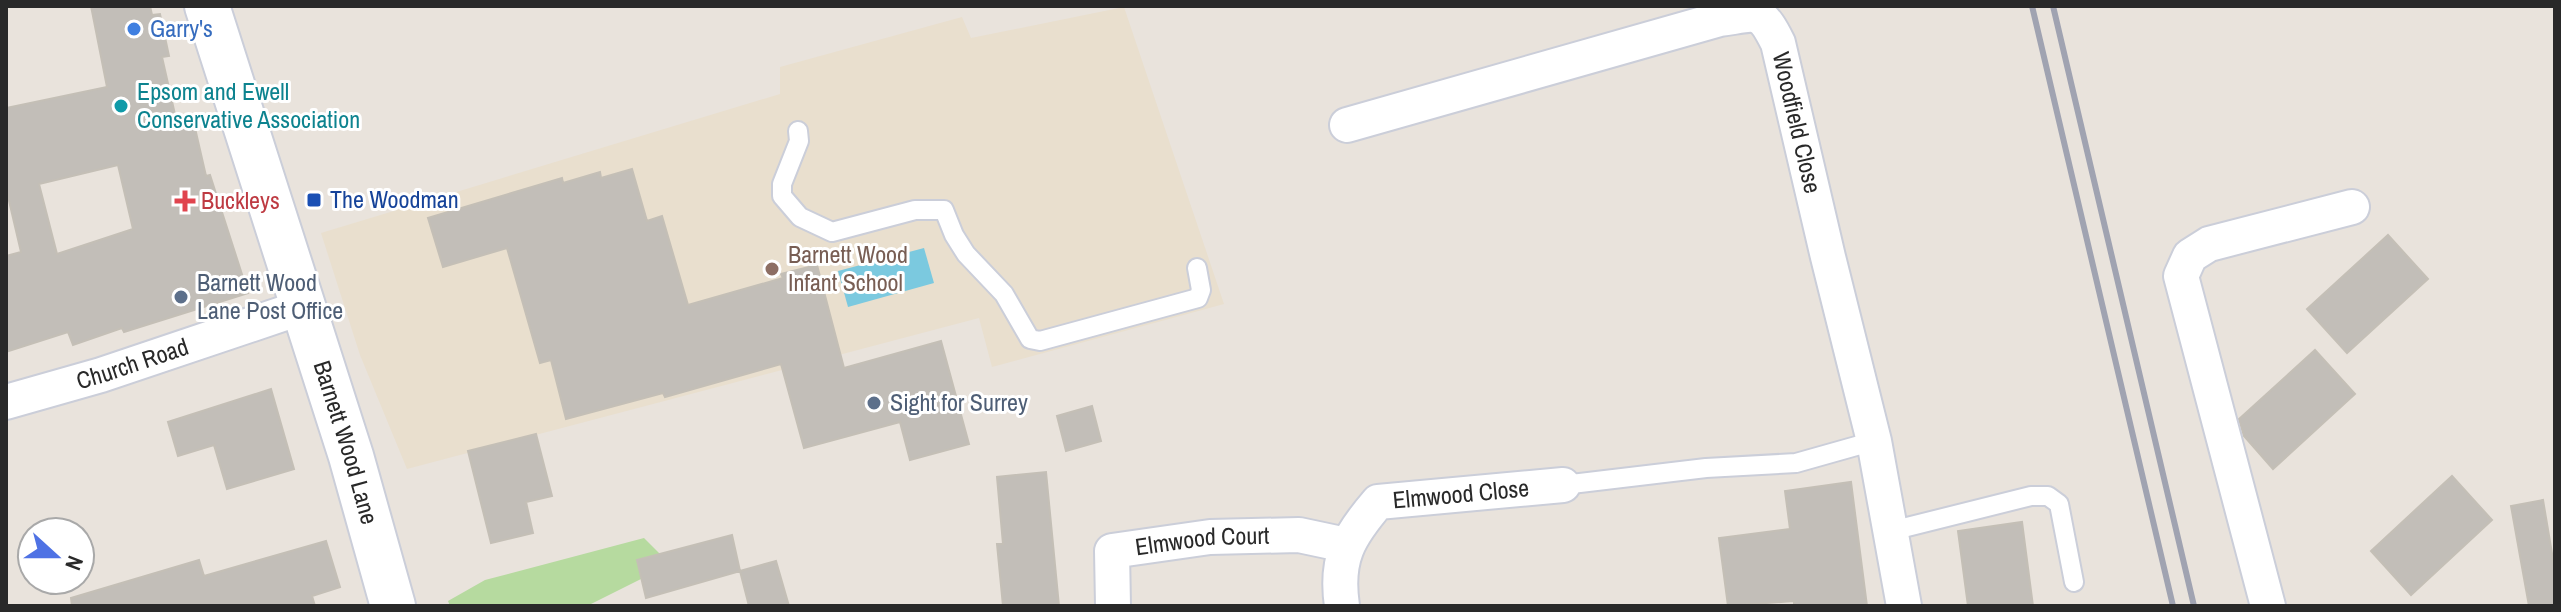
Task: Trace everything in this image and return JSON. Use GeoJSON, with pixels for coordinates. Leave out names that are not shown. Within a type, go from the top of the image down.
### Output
{"type":"FeatureCollection","features":[{"type":"Feature","properties":{"kind":"street","name":"Barnett Wood Lane"},"geometry":{"type":"LineString","coordinates":[[207,6],[351,456],[393,606]]}},
{"type":"Feature","properties":{"kind":"street","name":"Woodfield Close"},"geometry":{"type":"LineString","coordinates":[[1347,125],[1720,19],[1754,14],[1766,20],[1778,43],[1874,441],[1904,606]]}},
{"type":"Feature","properties":{"kind":"street"},"geometry":{"type":"LineString","coordinates":[[2268,606],[2181,276],[2190,256],[2209,244],[2352,207]]}},
{"type":"Feature","properties":{"kind":"street","name":"Church Road"},"geometry":{"type":"LineString","coordinates":[[6,402],[101,375],[303,307]]}},
{"type":"Feature","properties":{"kind":"street","name":"Elmwood Close"},"geometry":{"type":"LineString","coordinates":[[1342,606],[1339,585],[1346,545],[1378,502],[1563,485]]}},
{"type":"Feature","properties":{"kind":"street","name":"Elmwood Court"},"geometry":{"type":"LineString","coordinates":[[1113,606],[1112,551],[1210,537],[1299,535],[1346,545]]}},
{"type":"Feature","properties":{"kind":"lane"},"geometry":{"type":"LineString","coordinates":[[798,131],[799,141],[782,184],[782,196],[800,217],[832,232],[915,210],[944,210],[966,254],[1004,294],[1030,339],[1040,341],[1198,298],[1201,290],[1197,268]]}},
{"type":"Feature","properties":{"kind":"lane"},"geometry":{"type":"LineString","coordinates":[[1563,485],[1706,468],[1796,463],[1874,441]]}},
{"type":"Feature","properties":{"kind":"lane"},"geometry":{"type":"LineString","coordinates":[[1891,531],[2031,496],[2048,496],[2059,504],[2074,582]]}},
{"type":"Feature","properties":{"kind":"shaded area","name":"Barnett Wood Infant School"},"geometry":{"type":"Polygon","coordinates":[[[1124,7],[1224,304],[992,367],[979,318],[407,469],[360,355],[321,233],[780,94],[780,67],[962,17],[971,38],[1124,7]]]}},
{"type":"Feature","properties":{"kind":"green space"},"geometry":{"type":"Polygon","coordinates":[[[644,538],[660,554],[637,560],[641,579],[587,606],[450,606],[448,601],[485,580],[644,538]]]}},
{"type":"Feature","properties":{"kind":"water"},"geometry":{"type":"Polygon","coordinates":[[[924,248],[934,283],[848,307],[838,271],[924,248]]]}},
{"type":"Feature","properties":{"kind":"building"},"geometry":{"type":"Polygon","coordinates":[[[91,6],[150,6],[152,15],[160,14],[169,56],[162,57],[176,119],[192,115],[206,176],[210,175],[248,293],[73,345],[68,332],[6,352],[6,256],[21,252],[6,188],[6,108],[107,87],[91,6]],[[118,165],[39,184],[57,254],[133,229],[118,165]]]}},
{"type":"Feature","properties":{"kind":"building"},"geometry":{"type":"Polygon","coordinates":[[[632,169],[647,221],[662,216],[688,305],[817,265],[844,368],[941,341],[969,444],[910,460],[900,422],[804,448],[781,364],[665,397],[663,393],[566,419],[551,360],[540,363],[507,248],[443,267],[428,218],[562,178],[563,183],[600,172],[601,178],[632,169]]]}},
{"type":"Feature","properties":{"kind":"building"},"geometry":{"type":"Polygon","coordinates":[[[2388,235],[2428,279],[2347,353],[2307,309],[2388,235]]]}},
{"type":"Feature","properties":{"kind":"building"},"geometry":{"type":"Polygon","coordinates":[[[2315,350],[2355,394],[2273,469],[2244,436],[2239,419],[2315,350]]]}},
{"type":"Feature","properties":{"kind":"building"},"geometry":{"type":"Polygon","coordinates":[[[271,389],[294,469],[227,489],[214,445],[178,456],[168,422],[271,389]]]}},
{"type":"Feature","properties":{"kind":"building"},"geometry":{"type":"Polygon","coordinates":[[[1092,406],[1101,441],[1066,451],[1057,416],[1092,406]]]}},
{"type":"Feature","properties":{"kind":"building"},"geometry":{"type":"Polygon","coordinates":[[[536,434],[552,496],[526,502],[533,533],[491,543],[468,451],[536,434]]]}},
{"type":"Feature","properties":{"kind":"building"},"geometry":{"type":"Polygon","coordinates":[[[1046,472],[1059,606],[1003,606],[997,544],[1003,544],[997,477],[1046,472]]]}},
{"type":"Feature","properties":{"kind":"building"},"geometry":{"type":"Polygon","coordinates":[[[2452,476],[2492,520],[2411,595],[2371,551],[2452,476]]]}},
{"type":"Feature","properties":{"kind":"building"},"geometry":{"type":"Polygon","coordinates":[[[1851,482],[1867,606],[1794,606],[1794,601],[1728,606],[1719,538],[1790,529],[1785,491],[1851,482]]]}},
{"type":"Feature","properties":{"kind":"building"},"geometry":{"type":"Polygon","coordinates":[[[2543,500],[2555,571],[2555,606],[2529,606],[2511,506],[2543,500]]]}},
{"type":"Feature","properties":{"kind":"building"},"geometry":{"type":"Polygon","coordinates":[[[2022,522],[2033,606],[1968,606],[1958,531],[2022,522]]]}},
{"type":"Feature","properties":{"kind":"building"},"geometry":{"type":"Polygon","coordinates":[[[732,535],[740,571],[646,598],[637,560],[732,535]]]}},
{"type":"Feature","properties":{"kind":"building"},"geometry":{"type":"Polygon","coordinates":[[[326,541],[340,587],[312,596],[315,606],[72,606],[71,598],[96,596],[96,591],[199,560],[204,576],[326,541]]]}},
{"type":"Feature","properties":{"kind":"building"},"geometry":{"type":"Polygon","coordinates":[[[776,561],[789,606],[749,606],[740,571],[776,561]]]}},
{"type":"Feature","properties":{"kind":"railway"},"geometry":{"type":"LineString","coordinates":[[2032,6],[2173,606]]}},
{"type":"Feature","properties":{"kind":"railway"},"geometry":{"type":"LineString","coordinates":[[2053,6],[2194,606]]}},
{"type":"Feature","properties":{"kind":"place","name":"Garry's"},"geometry":{"type":"Point","coordinates":[134,29]}},
{"type":"Feature","properties":{"kind":"place","name":"Epsom and Ewell Conservative Association"},"geometry":{"type":"Point","coordinates":[121,106]}},
{"type":"Feature","properties":{"kind":"place","name":"The Woodman"},"geometry":{"type":"Point","coordinates":[314,200]}},
{"type":"Feature","properties":{"kind":"place","name":"Buckleys"},"geometry":{"type":"Point","coordinates":[185,201]}},
{"type":"Feature","properties":{"kind":"place","name":"Barnett Wood Infant School"},"geometry":{"type":"Point","coordinates":[772,269]}},
{"type":"Feature","properties":{"kind":"place","name":"Barnett Wood Lane Post Office"},"geometry":{"type":"Point","coordinates":[181,297]}},
{"type":"Feature","properties":{"kind":"place","name":"Sight for Surrey"},"geometry":{"type":"Point","coordinates":[874,403]}}]}
